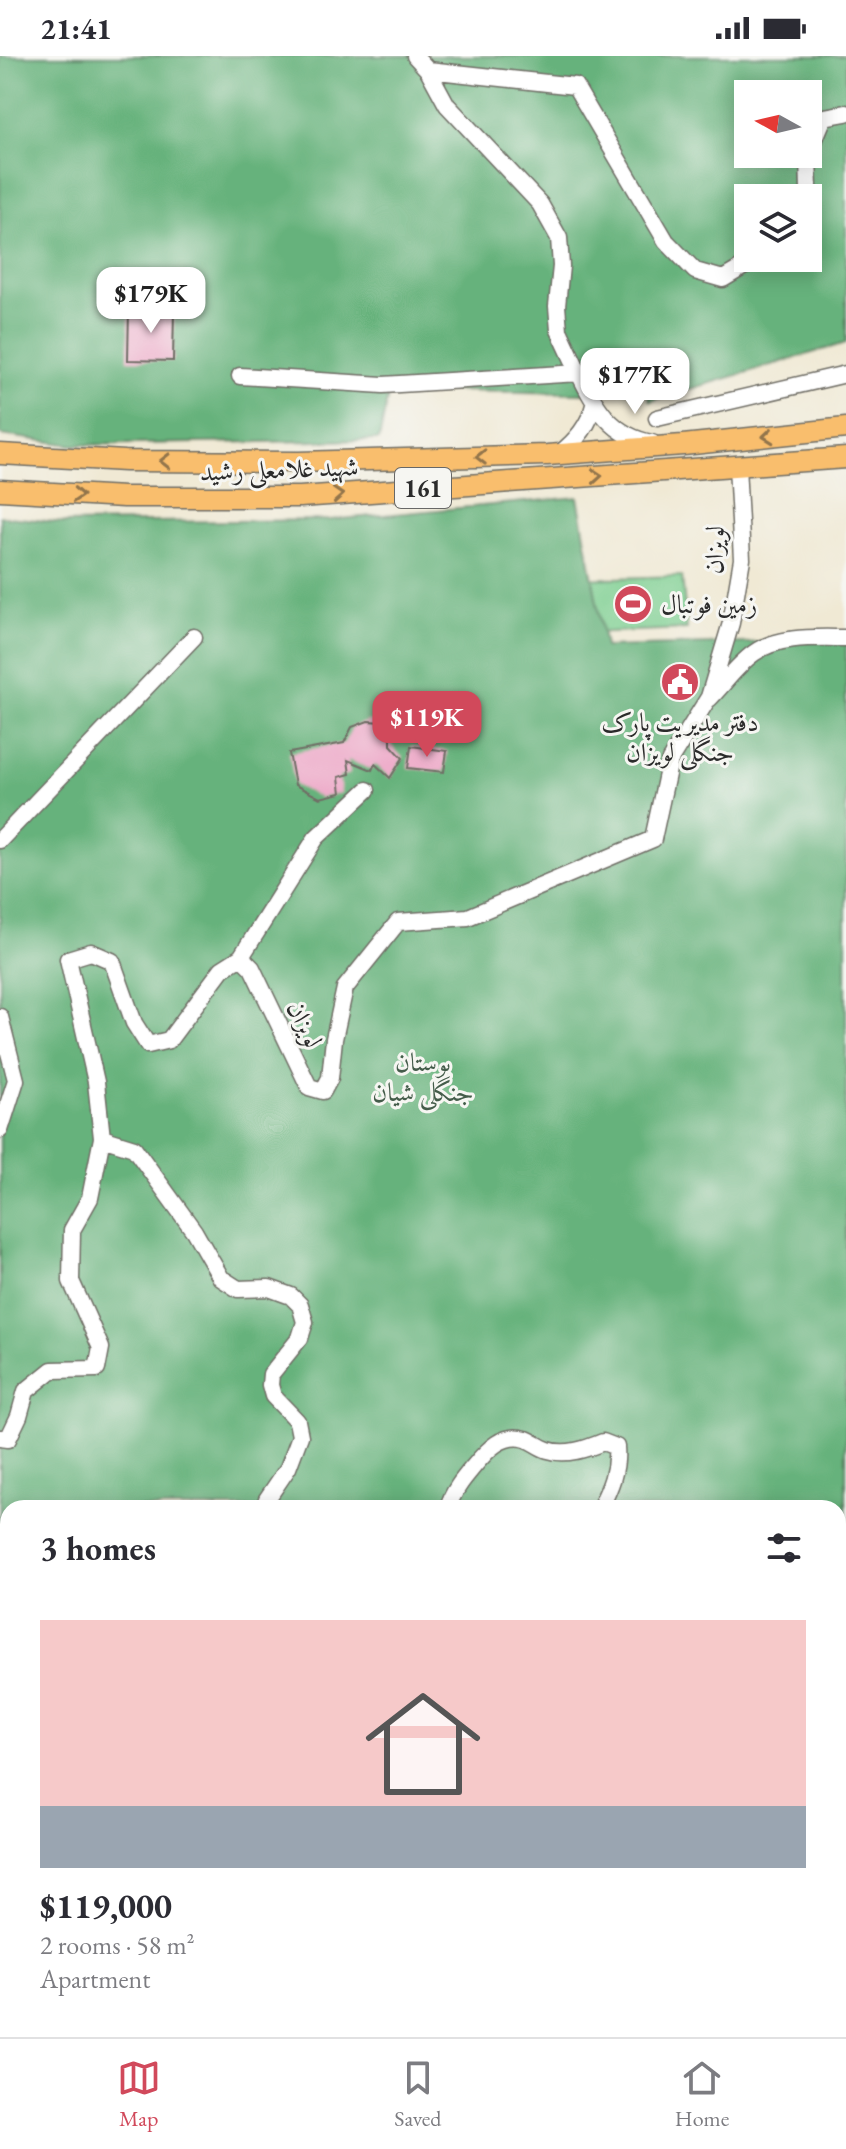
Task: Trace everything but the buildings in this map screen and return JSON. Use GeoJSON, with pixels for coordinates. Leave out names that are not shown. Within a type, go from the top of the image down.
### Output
{"type":"FeatureCollection","features":[{"type":"Feature","properties":{"kind":"main road","name":"شهید غلامعلی رشید"},"geometry":{"type":"LineString","coordinates":[[0,454],[125,461],[299,462],[559,454],[846,428]]}},
{"type":"Feature","properties":{"kind":"main road","name":"شهید غلامعلی رشید"},"geometry":{"type":"LineString","coordinates":[[0,490],[124,497],[300,497],[846,458]]}},
{"type":"Feature","properties":{"kind":"street"},"geometry":{"type":"LineString","coordinates":[[415,56],[428,70],[447,105],[540,204],[559,238],[559,330],[594,405],[634,440],[666,446]]}},
{"type":"Feature","properties":{"kind":"street"},"geometry":{"type":"LineString","coordinates":[[428,70],[575,86],[666,241],[695,271],[723,279],[735,272]]}},
{"type":"Feature","properties":{"kind":"street"},"geometry":{"type":"LineString","coordinates":[[809,184],[808,155],[824,117],[846,113]]}},
{"type":"Feature","properties":{"kind":"street"},"geometry":{"type":"LineString","coordinates":[[240,376],[383,385],[579,373]]}},
{"type":"Feature","properties":{"kind":"street"},"geometry":{"type":"LineString","coordinates":[[657,418],[846,374]]}},
{"type":"Feature","properties":{"kind":"street"},"geometry":{"type":"LineString","coordinates":[[559,454],[584,430],[594,405]]}},
{"type":"Feature","properties":{"kind":"street","name":"لویزان"},"geometry":{"type":"LineString","coordinates":[[241,957],[252,968],[309,1087],[323,1091],[330,1078],[334,1039],[345,988],[398,922],[468,917],[653,839],[670,760],[709,697],[731,623],[742,559],[737,466]]}},
{"type":"Feature","properties":{"kind":"street"},"geometry":{"type":"LineString","coordinates":[[0,840],[194,637]]}},
{"type":"Feature","properties":{"kind":"street"},"geometry":{"type":"LineString","coordinates":[[704,704],[754,653],[775,643],[846,638]]}},
{"type":"Feature","properties":{"kind":"street"},"geometry":{"type":"LineString","coordinates":[[0,1438],[8,1439],[26,1391],[52,1370],[97,1369],[101,1348],[71,1281],[72,1230],[90,1198],[102,1138],[96,1082],[68,959],[91,952],[112,961],[134,1023],[148,1045],[169,1040],[222,969],[241,957],[316,838],[367,790]]}},
{"type":"Feature","properties":{"kind":"street"},"geometry":{"type":"LineString","coordinates":[[0,1017],[16,1080],[0,1130]]}},
{"type":"Feature","properties":{"kind":"street"},"geometry":{"type":"LineString","coordinates":[[102,1138],[134,1148],[194,1231],[221,1278],[238,1289],[269,1288],[291,1296],[300,1305],[305,1322],[300,1338],[271,1374],[270,1385],[273,1396],[297,1421],[300,1436],[288,1468],[267,1500]]}},
{"type":"Feature","properties":{"kind":"street"},"geometry":{"type":"LineString","coordinates":[[450,1500],[484,1454],[498,1442],[514,1438],[526,1439],[556,1452],[588,1449],[603,1442],[616,1447],[612,1486],[604,1500]]}},
{"type":"Feature","properties":{"kind":"green space"},"geometry":{"type":"Polygon","coordinates":[[[0,56],[846,56],[846,343],[650,401],[643,377],[582,393],[389,390],[379,440],[72,445],[0,435],[0,56]]]}},
{"type":"Feature","properties":{"kind":"green space","name":"بوستان جنگلی شیان"},"geometry":{"type":"Polygon","coordinates":[[[578,497],[605,647],[846,640],[846,1500],[0,1500],[0,516],[64,523],[330,520],[578,497]]]}},
{"type":"Feature","properties":{"kind":"green space","name":"زمین فوتبال"},"geometry":{"type":"Polygon","coordinates":[[[682,576],[687,629],[585,633],[578,579],[682,576]]]}},
{"type":"Feature","properties":{"kind":"place","name":"زمین فوتبال"},"geometry":{"type":"Point","coordinates":[633,604]}},
{"type":"Feature","properties":{"kind":"place","name":"دفتر مدیریت پارک جنگلی لویزان"},"geometry":{"type":"Point","coordinates":[680,682]}}]}
